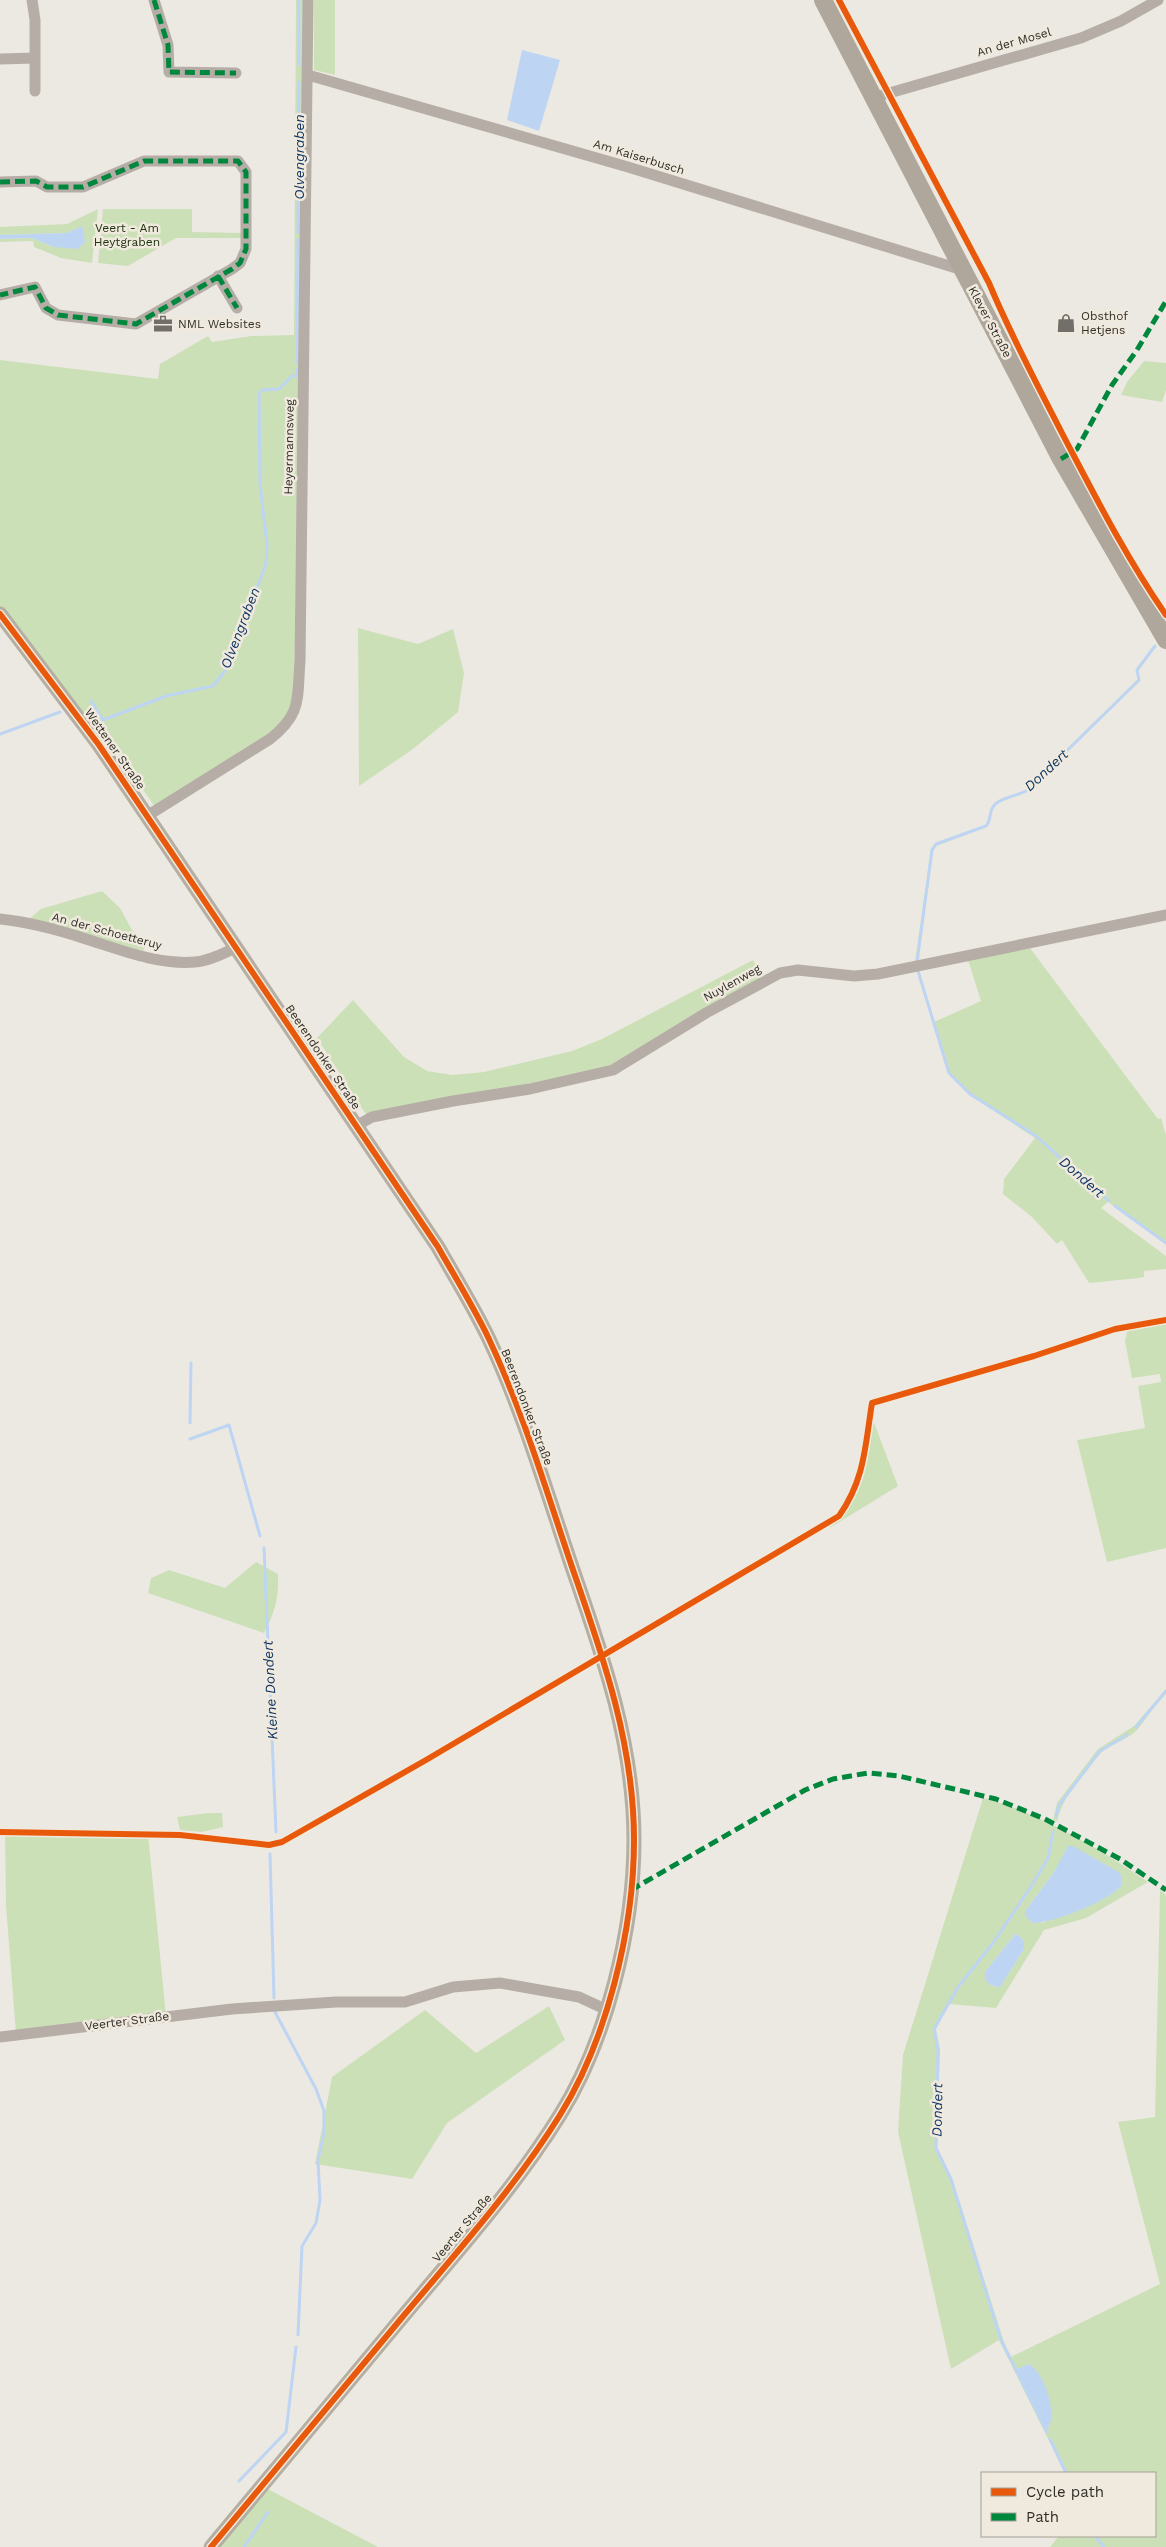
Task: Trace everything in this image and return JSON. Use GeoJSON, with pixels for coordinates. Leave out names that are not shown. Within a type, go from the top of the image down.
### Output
{"type":"FeatureCollection","features":[{"type":"Feature","properties":{"kind":"main road","name":"Klever Straße"},"geometry":{"type":"LineString","coordinates":[[823,0],[872,98],[1061,459],[1166,640]]}},
{"type":"Feature","properties":{"kind":"street"},"geometry":{"type":"LineString","coordinates":[[32,0],[35,20],[35,92]]}},
{"type":"Feature","properties":{"kind":"street"},"geometry":{"type":"LineString","coordinates":[[154,0],[168,45],[169,72],[236,73]]}},
{"type":"Feature","properties":{"kind":"street","name":"Heyermannsweg"},"geometry":{"type":"LineString","coordinates":[[147,816],[270,739],[287,726],[294,715],[297,704],[300,662],[308,0]]}},
{"type":"Feature","properties":{"kind":"street","name":"An der Mosel"},"geometry":{"type":"LineString","coordinates":[[872,98],[1081,38],[1121,21],[1158,0]]}},
{"type":"Feature","properties":{"kind":"street"},"geometry":{"type":"LineString","coordinates":[[0,59],[35,58]]}},
{"type":"Feature","properties":{"kind":"street","name":"Am Kaiserbusch"},"geometry":{"type":"LineString","coordinates":[[308,75],[628,167],[905,254],[956,268],[961,266]]}},
{"type":"Feature","properties":{"kind":"street"},"geometry":{"type":"LineString","coordinates":[[0,182],[36,181],[48,187],[82,188],[144,161],[238,161],[246,172],[246,249],[240,263],[136,324],[58,315],[46,308],[35,287],[0,295]]}},
{"type":"Feature","properties":{"kind":"street"},"geometry":{"type":"LineString","coordinates":[[218,276],[237,308]]}},
{"type":"Feature","properties":{"kind":"street","name":"Wettener Straße"},"geometry":{"type":"LineString","coordinates":[[0,614],[74,710],[205,901]]}},
{"type":"Feature","properties":{"kind":"street","name":"Beerendonker Straße"},"geometry":{"type":"LineString","coordinates":[[205,901],[234,948],[356,1126],[455,1276],[488,1338],[510,1389],[603,1655],[619,1710],[628,1760],[632,1802],[634,1836],[633,1873]]}},
{"type":"Feature","properties":{"kind":"street","name":"Nuylenweg"},"geometry":{"type":"LineString","coordinates":[[356,1126],[380,1116],[454,1100],[530,1089],[613,1070],[706,1013],[780,973],[798,970],[854,976],[878,974],[1166,915]]}},
{"type":"Feature","properties":{"kind":"street","name":"An der Schoetteruy"},"geometry":{"type":"LineString","coordinates":[[0,919],[84,938],[165,961],[195,962],[214,958],[234,948]]}},
{"type":"Feature","properties":{"kind":"street","name":"Veerter Straße"},"geometry":{"type":"LineString","coordinates":[[211,2547],[516,2180],[562,2112],[587,2060],[607,2010],[626,1934],[633,1873]]}},
{"type":"Feature","properties":{"kind":"street","name":"Veerter Straße"},"geometry":{"type":"LineString","coordinates":[[0,2037],[232,2009],[336,2002],[405,2002],[453,1988],[500,1983],[579,1997],[607,2010]]}},
{"type":"Feature","properties":{"kind":"green space"},"geometry":{"type":"Polygon","coordinates":[[[296,0],[304,0],[294,702],[290,714],[269,736],[155,807],[106,736],[71,713],[0,621],[0,360],[158,379],[160,364],[208,336],[212,342],[251,336],[294,335],[296,0]]]}},
{"type":"Feature","properties":{"kind":"green space"},"geometry":{"type":"Polygon","coordinates":[[[314,0],[335,0],[335,75],[314,70],[314,0]]]}},
{"type":"Feature","properties":{"kind":"green space"},"geometry":{"type":"Polygon","coordinates":[[[98,209],[92,263],[61,258],[34,247],[33,241],[0,242],[0,239],[32,238],[54,247],[81,227],[67,233],[0,235],[0,227],[67,224],[98,209]]]}},
{"type":"Feature","properties":{"kind":"green space","name":"Veert - Am Heytgraben"},"geometry":{"type":"Polygon","coordinates":[[[103,209],[192,209],[192,232],[243,233],[243,238],[176,238],[128,266],[98,263],[103,209]]]}},
{"type":"Feature","properties":{"kind":"green space"},"geometry":{"type":"Polygon","coordinates":[[[1144,361],[1166,363],[1166,390],[1162,402],[1121,395],[1127,382],[1144,361]]]}},
{"type":"Feature","properties":{"kind":"green space"},"geometry":{"type":"Polygon","coordinates":[[[358,628],[418,644],[453,629],[464,673],[458,712],[413,749],[359,786],[358,628]]]}},
{"type":"Feature","properties":{"kind":"green space"},"geometry":{"type":"Polygon","coordinates":[[[1155,644],[1156,646],[1138,670],[1140,681],[1026,792],[996,805],[986,827],[936,846],[933,851],[918,962],[915,962],[931,849],[935,844],[985,826],[994,804],[1025,790],[1138,679],[1136,669],[1155,644]]]}},
{"type":"Feature","properties":{"kind":"green space"},"geometry":{"type":"Polygon","coordinates":[[[102,891],[120,908],[132,930],[147,944],[143,951],[29,919],[41,909],[102,891]]]}},
{"type":"Feature","properties":{"kind":"green space"},"geometry":{"type":"Polygon","coordinates":[[[1030,948],[1158,1119],[1161,1118],[1166,1135],[1166,1244],[1108,1202],[1101,1208],[1166,1256],[1166,1269],[1144,1271],[1144,1277],[1139,1278],[1089,1283],[1062,1240],[1057,1244],[1032,1217],[1003,1194],[1004,1179],[1035,1138],[970,1095],[948,1073],[918,971],[934,1022],[981,1001],[968,960],[1030,948]]]}},
{"type":"Feature","properties":{"kind":"green space"},"geometry":{"type":"Polygon","coordinates":[[[753,960],[762,977],[612,1066],[592,1073],[367,1116],[317,1038],[353,1000],[404,1057],[427,1071],[452,1075],[484,1072],[572,1051],[602,1039],[753,960]]]}},
{"type":"Feature","properties":{"kind":"green space"},"geometry":{"type":"Polygon","coordinates":[[[1166,1324],[1166,1548],[1107,1562],[1077,1440],[1145,1428],[1138,1386],[1161,1382],[1160,1374],[1132,1378],[1125,1341],[1128,1328],[1166,1324]]]}},
{"type":"Feature","properties":{"kind":"green space"},"geometry":{"type":"Polygon","coordinates":[[[873,1420],[898,1486],[828,1529],[841,1517],[858,1492],[866,1467],[873,1420]]]}},
{"type":"Feature","properties":{"kind":"green space"},"geometry":{"type":"Polygon","coordinates":[[[256,1562],[278,1574],[276,1605],[264,1633],[148,1593],[151,1578],[169,1570],[225,1588],[256,1562]]]}},
{"type":"Feature","properties":{"kind":"green space"},"geometry":{"type":"Polygon","coordinates":[[[1166,1689],[1166,1694],[1137,1730],[1101,1753],[1087,1768],[1074,1785],[1057,1821],[1053,1820],[1057,1803],[1098,1749],[1134,1726],[1166,1689]]]}},
{"type":"Feature","properties":{"kind":"green space"},"geometry":{"type":"Polygon","coordinates":[[[983,1798],[1004,1804],[1047,1822],[1111,1857],[1148,1882],[1086,1918],[1044,1930],[996,2008],[949,2004],[936,2029],[940,2050],[937,2148],[958,2197],[1004,2342],[1011,2357],[1160,2284],[1118,2122],[1155,2117],[1160,1890],[1166,1895],[1166,2547],[1050,2547],[1058,2537],[1156,2537],[1156,2472],[1065,2472],[999,2340],[951,2369],[898,2132],[903,2055],[983,1798]],[[1054,1872],[1026,1910],[1042,1923],[1118,1889],[1122,1879],[1054,1872]],[[1016,1933],[985,1972],[986,1979],[991,1985],[1000,1987],[1024,1949],[1024,1941],[1016,1933]]]}},
{"type":"Feature","properties":{"kind":"green space"},"geometry":{"type":"Polygon","coordinates":[[[222,1813],[223,1827],[202,1832],[180,1830],[177,1817],[222,1813]]]}},
{"type":"Feature","properties":{"kind":"green space"},"geometry":{"type":"Polygon","coordinates":[[[5,1832],[148,1834],[166,2016],[16,2034],[6,1906],[5,1832]]]}},
{"type":"Feature","properties":{"kind":"green space"},"geometry":{"type":"Polygon","coordinates":[[[549,2006],[565,2040],[447,2123],[412,2179],[315,2164],[332,2077],[425,2010],[476,2053],[549,2006]]]}},
{"type":"Feature","properties":{"kind":"green space"},"geometry":{"type":"Polygon","coordinates":[[[262,2486],[378,2547],[207,2547],[262,2486]]]}},
{"type":"Feature","properties":{"kind":"water"},"geometry":{"type":"Polygon","coordinates":[[[522,50],[560,60],[539,131],[507,120],[522,50]]]}},
{"type":"Feature","properties":{"kind":"water"},"geometry":{"type":"Polygon","coordinates":[[[82,226],[85,242],[78,249],[54,247],[32,238],[0,239],[0,235],[67,233],[82,226]]]}},
{"type":"Feature","properties":{"kind":"water"},"geometry":{"type":"Polygon","coordinates":[[[1068,1846],[1073,1846],[1120,1873],[1122,1879],[1121,1886],[1115,1892],[1093,1905],[1052,1920],[1032,1923],[1025,1915],[1026,1910],[1054,1872],[1068,1846]]]}},
{"type":"Feature","properties":{"kind":"water"},"geometry":{"type":"Polygon","coordinates":[[[1016,1933],[1024,1941],[1024,1949],[1000,1987],[993,1986],[987,1981],[985,1972],[1016,1933]]]}},
{"type":"Feature","properties":{"kind":"water"},"geometry":{"type":"Polygon","coordinates":[[[1029,2364],[1040,2376],[1051,2405],[1050,2423],[1047,2429],[1017,2369],[1029,2364]]]}},
{"type":"Feature","properties":{"kind":"waterway","name":"Olvengraben"},"geometry":{"type":"LineString","coordinates":[[299,0],[299,65]]}},
{"type":"Feature","properties":{"kind":"waterway","name":"Olvengraben"},"geometry":{"type":"LineString","coordinates":[[298,233],[299,82]]}},
{"type":"Feature","properties":{"kind":"waterway","name":"Olvengraben"},"geometry":{"type":"LineString","coordinates":[[297,363],[298,239]]}},
{"type":"Feature","properties":{"kind":"waterway","name":"Olvengraben"},"geometry":{"type":"LineString","coordinates":[[91,701],[103,720],[166,696],[213,686],[225,671],[237,629],[256,591],[266,563],[267,544],[260,484],[259,393],[262,390],[279,389],[292,376],[297,376],[297,369]]}},
{"type":"Feature","properties":{"kind":"waterway","name":"Dondert"},"geometry":{"type":"LineString","coordinates":[[917,962],[932,850],[936,844],[986,826],[995,804],[1003,799],[1026,791],[1139,680],[1137,670],[1155,646]]}},
{"type":"Feature","properties":{"kind":"waterway","name":"Olvengraben"},"geometry":{"type":"LineString","coordinates":[[0,734],[60,712]]}},
{"type":"Feature","properties":{"kind":"waterway","name":"Dondert"},"geometry":{"type":"LineString","coordinates":[[918,971],[949,1073],[970,1094],[1036,1136],[1109,1201]]}},
{"type":"Feature","properties":{"kind":"waterway","name":"Dondert"},"geometry":{"type":"LineString","coordinates":[[1115,1206],[1166,1243]]}},
{"type":"Feature","properties":{"kind":"waterway","name":"Kleine Dondert"},"geometry":{"type":"LineString","coordinates":[[190,1423],[191,1363]]}},
{"type":"Feature","properties":{"kind":"waterway","name":"Kleine Dondert"},"geometry":{"type":"LineString","coordinates":[[190,1439],[229,1425],[260,1536]]}},
{"type":"Feature","properties":{"kind":"waterway","name":"Kleine Dondert"},"geometry":{"type":"LineString","coordinates":[[264,1548],[276,1832]]}},
{"type":"Feature","properties":{"kind":"waterway","name":"Dondert"},"geometry":{"type":"LineString","coordinates":[[1136,1727],[1166,1691]]}},
{"type":"Feature","properties":{"kind":"waterway","name":"Dondert"},"geometry":{"type":"LineString","coordinates":[[1056,1816],[1059,1805],[1100,1751],[1127,1735]]}},
{"type":"Feature","properties":{"kind":"waterway","name":"Dondert"},"geometry":{"type":"LineString","coordinates":[[1047,2432],[1001,2340],[951,2179],[936,2148],[938,2049],[934,2029],[958,1987],[993,1943],[1032,1885],[1048,1858],[1053,1832]]}},
{"type":"Feature","properties":{"kind":"waterway","name":"Kleine Dondert"},"geometry":{"type":"LineString","coordinates":[[270,1854],[274,1998]]}},
{"type":"Feature","properties":{"kind":"waterway","name":"Kleine Dondert"},"geometry":{"type":"LineString","coordinates":[[275,2012],[316,2089],[324,2111],[324,2133],[318,2160],[320,2200],[316,2223],[302,2246],[298,2335]]}},
{"type":"Feature","properties":{"kind":"waterway","name":"Kleine Dondert"},"geometry":{"type":"LineString","coordinates":[[239,2481],[286,2432],[296,2347]]}},
{"type":"Feature","properties":{"kind":"waterway","name":"Dondert"},"geometry":{"type":"LineString","coordinates":[[1050,2439],[1066,2472]]}},
{"type":"Feature","properties":{"kind":"waterway","name":"Kleine Dondert"},"geometry":{"type":"LineString","coordinates":[[244,2547],[268,2512]]}},
{"type":"Feature","properties":{"kind":"waterway","name":"Dondert"},"geometry":{"type":"LineString","coordinates":[[1096,2537],[1104,2547]]}},
{"type":"Feature","properties":{"kind":"marked path"},"geometry":{"type":"LineString","coordinates":[[154,0],[168,45],[169,72],[236,73]]}},
{"type":"Feature","properties":{"kind":"marked path"},"geometry":{"type":"LineString","coordinates":[[0,182],[36,181],[47,187],[83,187],[144,161],[238,161],[246,172],[246,249],[240,263],[136,324],[58,315],[46,308],[35,287],[0,295]]}},
{"type":"Feature","properties":{"kind":"marked path"},"geometry":{"type":"LineString","coordinates":[[218,276],[237,308]]}},
{"type":"Feature","properties":{"kind":"marked path"},"geometry":{"type":"LineString","coordinates":[[1061,459],[1077,449],[1112,385],[1137,350],[1166,301]]}},
{"type":"Feature","properties":{"kind":"marked path"},"geometry":{"type":"LineString","coordinates":[[631,1890],[805,1790],[833,1779],[868,1773],[899,1776],[996,1799],[1045,1819],[1120,1859],[1166,1890]]}},
{"type":"Feature","properties":{"kind":"cycle path"},"geometry":{"type":"LineString","coordinates":[[839,0],[989,283],[1025,361],[1088,483],[1125,550],[1166,615]]}},
{"type":"Feature","properties":{"kind":"cycle path"},"geometry":{"type":"LineString","coordinates":[[0,614],[99,745],[438,1247],[476,1314],[501,1365],[523,1422],[595,1634],[623,1735],[633,1804],[633,1874],[629,1910],[615,1982],[591,2053],[577,2085],[560,2115],[523,2169],[484,2220],[211,2547]]}},
{"type":"Feature","properties":{"kind":"cycle path"},"geometry":{"type":"LineString","coordinates":[[0,1832],[180,1835],[269,1845],[282,1842],[426,1760],[839,1516],[854,1489],[863,1462],[872,1403],[1034,1356],[1115,1329],[1166,1320]]}},
{"type":"Feature","properties":{"kind":"place","name":"Obsthof Hetjens"},"geometry":{"type":"Point","coordinates":[1066,323]}},
{"type":"Feature","properties":{"kind":"place","name":"NML Websites"},"geometry":{"type":"Point","coordinates":[163,324]}}]}
